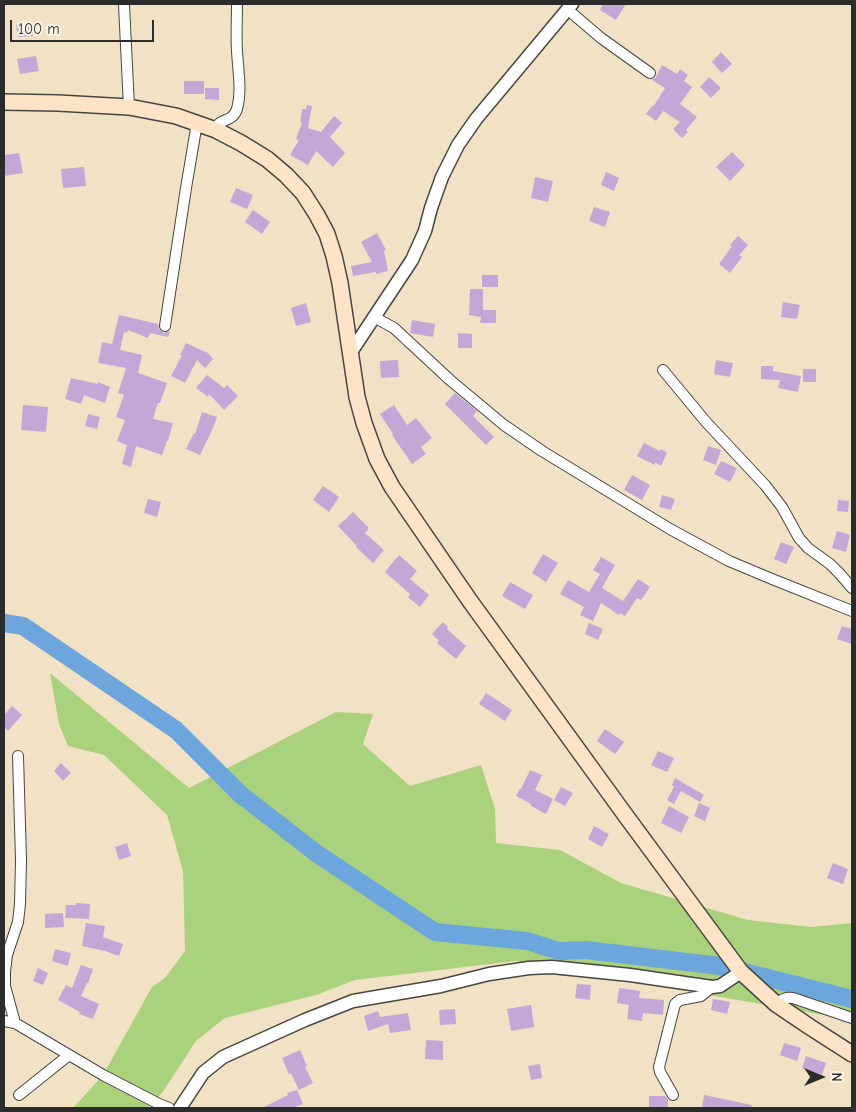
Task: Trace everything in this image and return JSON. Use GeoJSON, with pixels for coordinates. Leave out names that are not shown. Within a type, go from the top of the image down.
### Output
{"type":"FeatureCollection","features":[{"type":"Feature","properties":{"kind":"main road"},"geometry":{"type":"LineString","coordinates":[[4,102],[129,107],[176,116],[216,130],[241,143],[267,159],[286,174],[303,193],[327,234],[334,256],[340,283],[357,397],[364,423],[378,459],[392,487],[481,616],[740,972],[776,1004],[852,1054]]}},
{"type":"Feature","properties":{"kind":"street"},"geometry":{"type":"LineString","coordinates":[[216,130],[220,122],[229,119],[234,114],[239,100],[236,4]]}},
{"type":"Feature","properties":{"kind":"street"},"geometry":{"type":"LineString","coordinates":[[124,5],[129,107]]}},
{"type":"Feature","properties":{"kind":"street"},"geometry":{"type":"LineString","coordinates":[[350,352],[403,275],[415,253],[425,231],[442,177],[458,145],[476,119],[569,6],[600,38],[650,73]]}},
{"type":"Feature","properties":{"kind":"street"},"geometry":{"type":"LineString","coordinates":[[165,326],[197,123]]}},
{"type":"Feature","properties":{"kind":"street"},"geometry":{"type":"LineString","coordinates":[[374,317],[394,328],[450,380],[504,425],[542,451],[670,529],[729,560],[852,611]]}},
{"type":"Feature","properties":{"kind":"street"},"geometry":{"type":"LineString","coordinates":[[663,370],[706,422],[765,485],[782,507],[799,538],[808,548],[830,564],[852,588]]}},
{"type":"Feature","properties":{"kind":"street"},"geometry":{"type":"LineString","coordinates":[[14,1023],[5,986],[4,971],[7,955],[18,922],[20,904],[21,860],[18,756]]}},
{"type":"Feature","properties":{"kind":"street"},"geometry":{"type":"LineString","coordinates":[[180,1108],[203,1073],[223,1057],[288,1027],[353,1001],[529,968],[552,967],[630,975],[712,987],[720,986],[740,972]]}},
{"type":"Feature","properties":{"kind":"street"},"geometry":{"type":"LineString","coordinates":[[673,1095],[659,1067],[674,1004],[680,1000],[701,996],[712,987]]}},
{"type":"Feature","properties":{"kind":"street"},"geometry":{"type":"LineString","coordinates":[[776,1004],[787,997],[793,998],[852,1018]]}},
{"type":"Feature","properties":{"kind":"street"},"geometry":{"type":"LineString","coordinates":[[4,1021],[14,1023],[103,1075],[169,1108]]}},
{"type":"Feature","properties":{"kind":"street"},"geometry":{"type":"LineString","coordinates":[[19,1095],[69,1055]]}},
{"type":"Feature","properties":{"kind":"green space"},"geometry":{"type":"Polygon","coordinates":[[[50,673],[189,788],[336,712],[373,714],[363,744],[410,786],[481,765],[495,809],[496,843],[560,850],[621,883],[748,920],[811,927],[852,923],[852,1020],[516,961],[355,980],[316,995],[225,1018],[196,1041],[162,1093],[148,1108],[73,1108],[103,1075],[152,987],[165,978],[185,951],[183,871],[167,815],[104,755],[68,746],[59,724],[50,673]]]}},
{"type":"Feature","properties":{"kind":"building"},"geometry":{"type":"Polygon","coordinates":[[[603,4],[626,4],[616,20],[600,10],[603,4]]]}},
{"type":"Feature","properties":{"kind":"building"},"geometry":{"type":"Polygon","coordinates":[[[31,23],[33,36],[18,37],[16,25],[31,23]]]}},
{"type":"Feature","properties":{"kind":"building"},"geometry":{"type":"Polygon","coordinates":[[[721,52],[732,64],[722,73],[712,62],[721,52]]]}},
{"type":"Feature","properties":{"kind":"building"},"geometry":{"type":"Polygon","coordinates":[[[36,56],[39,71],[20,74],[17,59],[36,56]]]}},
{"type":"Feature","properties":{"kind":"building"},"geometry":{"type":"Polygon","coordinates":[[[662,65],[677,74],[680,69],[688,75],[684,81],[692,87],[680,104],[697,117],[682,138],[673,129],[680,122],[663,111],[656,121],[646,114],[653,107],[665,88],[652,80],[656,77],[662,65]]]}},
{"type":"Feature","properties":{"kind":"building"},"geometry":{"type":"Polygon","coordinates":[[[709,77],[721,88],[711,98],[700,87],[709,77]]]}},
{"type":"Feature","properties":{"kind":"building"},"geometry":{"type":"Polygon","coordinates":[[[184,81],[204,81],[204,94],[184,94],[184,81]]]}},
{"type":"Feature","properties":{"kind":"building"},"geometry":{"type":"Polygon","coordinates":[[[205,88],[219,88],[219,100],[205,99],[205,88]]]}},
{"type":"Feature","properties":{"kind":"building"},"geometry":{"type":"Polygon","coordinates":[[[307,105],[312,106],[308,128],[321,132],[334,116],[342,123],[330,137],[345,153],[333,167],[316,151],[308,165],[290,155],[299,140],[296,139],[302,123],[300,122],[302,109],[306,109],[307,105]]]}},
{"type":"Feature","properties":{"kind":"building"},"geometry":{"type":"Polygon","coordinates":[[[732,152],[745,165],[730,181],[716,167],[732,152]]]}},
{"type":"Feature","properties":{"kind":"building"},"geometry":{"type":"Polygon","coordinates":[[[19,153],[23,173],[4,176],[4,155],[19,153]]]}},
{"type":"Feature","properties":{"kind":"building"},"geometry":{"type":"Polygon","coordinates":[[[84,167],[86,186],[63,188],[61,169],[84,167]]]}},
{"type":"Feature","properties":{"kind":"building"},"geometry":{"type":"Polygon","coordinates":[[[606,172],[619,178],[614,191],[601,185],[606,172]]]}},
{"type":"Feature","properties":{"kind":"building"},"geometry":{"type":"Polygon","coordinates":[[[535,177],[553,181],[548,202],[531,198],[535,177]]]}},
{"type":"Feature","properties":{"kind":"building"},"geometry":{"type":"Polygon","coordinates":[[[236,188],[253,195],[247,209],[230,202],[236,188]]]}},
{"type":"Feature","properties":{"kind":"building"},"geometry":{"type":"Polygon","coordinates":[[[594,207],[610,212],[605,227],[589,221],[594,207]]]}},
{"type":"Feature","properties":{"kind":"building"},"geometry":{"type":"Polygon","coordinates":[[[253,210],[270,222],[262,234],[245,222],[253,210]]]}},
{"type":"Feature","properties":{"kind":"building"},"geometry":{"type":"Polygon","coordinates":[[[377,233],[386,250],[384,251],[388,271],[353,276],[351,266],[372,262],[361,242],[377,233]]]}},
{"type":"Feature","properties":{"kind":"building"},"geometry":{"type":"Polygon","coordinates":[[[738,236],[748,245],[739,255],[742,257],[730,273],[719,264],[732,246],[730,245],[738,236]]]}},
{"type":"Feature","properties":{"kind":"building"},"geometry":{"type":"Polygon","coordinates":[[[482,275],[498,275],[498,287],[482,287],[482,275]]]}},
{"type":"Feature","properties":{"kind":"building"},"geometry":{"type":"Polygon","coordinates":[[[470,289],[483,289],[483,310],[496,310],[496,323],[480,323],[481,317],[469,315],[470,289]]]}},
{"type":"Feature","properties":{"kind":"building"},"geometry":{"type":"Polygon","coordinates":[[[783,302],[800,305],[797,319],[781,317],[783,302]]]}},
{"type":"Feature","properties":{"kind":"building"},"geometry":{"type":"Polygon","coordinates":[[[306,303],[311,322],[296,326],[291,308],[306,303]]]}},
{"type":"Feature","properties":{"kind":"building"},"geometry":{"type":"Polygon","coordinates":[[[119,315],[158,324],[159,329],[164,333],[170,331],[168,337],[150,333],[148,338],[128,330],[127,333],[124,332],[120,350],[142,355],[138,373],[167,383],[153,419],[173,423],[162,455],[136,446],[131,467],[122,464],[127,445],[117,441],[125,420],[116,417],[124,395],[118,393],[126,368],[98,363],[102,342],[112,344],[119,315]]]}},
{"type":"Feature","properties":{"kind":"building"},"geometry":{"type":"Polygon","coordinates":[[[412,320],[435,324],[433,337],[410,333],[412,320]]]}},
{"type":"Feature","properties":{"kind":"building"},"geometry":{"type":"Polygon","coordinates":[[[458,333],[472,334],[472,348],[458,348],[458,333]]]}},
{"type":"Feature","properties":{"kind":"building"},"geometry":{"type":"Polygon","coordinates":[[[186,343],[208,353],[213,359],[205,368],[197,360],[185,383],[171,376],[186,343]]]}},
{"type":"Feature","properties":{"kind":"building"},"geometry":{"type":"Polygon","coordinates":[[[398,360],[399,377],[381,378],[380,361],[398,360]]]}},
{"type":"Feature","properties":{"kind":"building"},"geometry":{"type":"Polygon","coordinates":[[[716,360],[733,363],[730,377],[714,374],[716,360]]]}},
{"type":"Feature","properties":{"kind":"building"},"geometry":{"type":"Polygon","coordinates":[[[761,366],[773,366],[773,371],[801,376],[798,392],[778,388],[780,380],[761,379],[761,366]]]}},
{"type":"Feature","properties":{"kind":"building"},"geometry":{"type":"Polygon","coordinates":[[[803,369],[816,369],[816,382],[803,382],[803,369]]]}},
{"type":"Feature","properties":{"kind":"building"},"geometry":{"type":"Polygon","coordinates":[[[207,375],[224,388],[227,385],[238,396],[224,410],[209,394],[208,397],[196,388],[207,375]]]}},
{"type":"Feature","properties":{"kind":"building"},"geometry":{"type":"Polygon","coordinates":[[[71,378],[97,384],[98,382],[110,387],[105,403],[84,395],[81,404],[65,399],[71,378]]]}},
{"type":"Feature","properties":{"kind":"building"},"geometry":{"type":"Polygon","coordinates":[[[455,393],[477,411],[473,416],[494,437],[486,445],[445,404],[455,393]]]}},
{"type":"Feature","properties":{"kind":"building"},"geometry":{"type":"Polygon","coordinates":[[[23,405],[48,407],[46,432],[21,430],[23,405]]]}},
{"type":"Feature","properties":{"kind":"building"},"geometry":{"type":"Polygon","coordinates":[[[394,405],[407,425],[416,418],[432,438],[421,447],[426,454],[412,464],[380,414],[394,405]]]}},
{"type":"Feature","properties":{"kind":"building"},"geometry":{"type":"Polygon","coordinates":[[[202,412],[217,417],[200,455],[186,449],[195,434],[202,412]]]}},
{"type":"Feature","properties":{"kind":"building"},"geometry":{"type":"Polygon","coordinates":[[[88,414],[100,417],[97,429],[85,426],[88,414]]]}},
{"type":"Feature","properties":{"kind":"building"},"geometry":{"type":"Polygon","coordinates":[[[644,443],[667,453],[661,466],[637,456],[644,443]]]}},
{"type":"Feature","properties":{"kind":"building"},"geometry":{"type":"Polygon","coordinates":[[[708,446],[721,450],[716,465],[703,460],[708,446]]]}},
{"type":"Feature","properties":{"kind":"building"},"geometry":{"type":"Polygon","coordinates":[[[721,461],[737,468],[730,482],[714,474],[721,461]]]}},
{"type":"Feature","properties":{"kind":"building"},"geometry":{"type":"Polygon","coordinates":[[[632,475],[650,485],[642,500],[624,490],[632,475]]]}},
{"type":"Feature","properties":{"kind":"building"},"geometry":{"type":"Polygon","coordinates":[[[323,486],[339,497],[329,512],[313,500],[323,486]]]}},
{"type":"Feature","properties":{"kind":"building"},"geometry":{"type":"Polygon","coordinates":[[[662,495],[675,499],[671,510],[659,507],[662,495]]]}},
{"type":"Feature","properties":{"kind":"building"},"geometry":{"type":"Polygon","coordinates":[[[148,499],[161,502],[157,517],[144,513],[148,499]]]}},
{"type":"Feature","properties":{"kind":"building"},"geometry":{"type":"Polygon","coordinates":[[[838,500],[849,501],[848,512],[837,511],[838,500]]]}},
{"type":"Feature","properties":{"kind":"building"},"geometry":{"type":"Polygon","coordinates":[[[353,512],[369,528],[365,533],[384,550],[373,563],[338,526],[353,512]]]}},
{"type":"Feature","properties":{"kind":"building"},"geometry":{"type":"Polygon","coordinates":[[[837,531],[850,535],[846,552],[832,548],[837,531]]]}},
{"type":"Feature","properties":{"kind":"building"},"geometry":{"type":"Polygon","coordinates":[[[781,542],[794,547],[786,564],[774,559],[781,542]]]}},
{"type":"Feature","properties":{"kind":"building"},"geometry":{"type":"Polygon","coordinates":[[[543,554],[558,563],[546,582],[532,573],[543,554]]]}},
{"type":"Feature","properties":{"kind":"building"},"geometry":{"type":"Polygon","coordinates":[[[399,555],[417,571],[410,579],[429,595],[420,607],[408,597],[410,594],[385,572],[399,555]]]}},
{"type":"Feature","properties":{"kind":"building"},"geometry":{"type":"Polygon","coordinates":[[[601,557],[615,565],[602,588],[623,601],[638,579],[650,587],[641,600],[637,598],[625,616],[620,613],[619,615],[601,603],[593,621],[580,615],[584,607],[560,594],[568,580],[589,592],[600,574],[593,570],[601,557]]]}},
{"type":"Feature","properties":{"kind":"building"},"geometry":{"type":"Polygon","coordinates":[[[510,582],[533,595],[525,609],[502,596],[510,582]]]}},
{"type":"Feature","properties":{"kind":"building"},"geometry":{"type":"Polygon","coordinates":[[[443,622],[448,627],[447,629],[466,646],[456,659],[437,643],[439,641],[432,634],[443,622]]]}},
{"type":"Feature","properties":{"kind":"building"},"geometry":{"type":"Polygon","coordinates":[[[589,623],[603,629],[598,640],[585,634],[589,623]]]}},
{"type":"Feature","properties":{"kind":"building"},"geometry":{"type":"Polygon","coordinates":[[[842,626],[852,629],[852,644],[837,639],[842,626]]]}},
{"type":"Feature","properties":{"kind":"building"},"geometry":{"type":"Polygon","coordinates":[[[486,693],[512,710],[505,721],[479,704],[486,693]]]}},
{"type":"Feature","properties":{"kind":"building"},"geometry":{"type":"Polygon","coordinates":[[[12,706],[22,715],[8,731],[4,727],[4,715],[12,706]]]}},
{"type":"Feature","properties":{"kind":"building"},"geometry":{"type":"Polygon","coordinates":[[[605,729],[624,742],[615,754],[597,741],[605,729]]]}},
{"type":"Feature","properties":{"kind":"building"},"geometry":{"type":"Polygon","coordinates":[[[658,751],[674,758],[667,772],[651,765],[658,751]]]}},
{"type":"Feature","properties":{"kind":"building"},"geometry":{"type":"Polygon","coordinates":[[[61,763],[71,773],[63,781],[54,771],[61,763]]]}},
{"type":"Feature","properties":{"kind":"building"},"geometry":{"type":"Polygon","coordinates":[[[530,770],[542,775],[535,790],[553,799],[546,814],[516,796],[530,770]]]}},
{"type":"Feature","properties":{"kind":"building"},"geometry":{"type":"Polygon","coordinates":[[[675,778],[704,795],[700,802],[681,791],[674,804],[667,800],[674,787],[672,785],[675,778]]]}},
{"type":"Feature","properties":{"kind":"building"},"geometry":{"type":"Polygon","coordinates":[[[561,787],[573,793],[565,806],[554,800],[561,787]]]}},
{"type":"Feature","properties":{"kind":"building"},"geometry":{"type":"Polygon","coordinates":[[[699,803],[710,808],[705,821],[694,816],[699,803]]]}},
{"type":"Feature","properties":{"kind":"building"},"geometry":{"type":"Polygon","coordinates":[[[669,806],[689,817],[681,833],[661,823],[669,806]]]}},
{"type":"Feature","properties":{"kind":"building"},"geometry":{"type":"Polygon","coordinates":[[[594,826],[609,834],[602,847],[588,839],[594,826]]]}},
{"type":"Feature","properties":{"kind":"building"},"geometry":{"type":"Polygon","coordinates":[[[127,843],[131,856],[119,860],[115,847],[127,843]]]}},
{"type":"Feature","properties":{"kind":"building"},"geometry":{"type":"Polygon","coordinates":[[[833,863],[848,869],[843,884],[827,878],[833,863]]]}},
{"type":"Feature","properties":{"kind":"building"},"geometry":{"type":"Polygon","coordinates":[[[76,903],[90,904],[89,919],[65,918],[66,905],[76,905],[76,903]]]}},
{"type":"Feature","properties":{"kind":"building"},"geometry":{"type":"Polygon","coordinates":[[[63,913],[64,927],[45,928],[45,914],[63,913]]]}},
{"type":"Feature","properties":{"kind":"building"},"geometry":{"type":"Polygon","coordinates":[[[86,923],[105,926],[103,937],[123,944],[119,956],[82,946],[86,923]]]}},
{"type":"Feature","properties":{"kind":"building"},"geometry":{"type":"Polygon","coordinates":[[[55,949],[71,953],[68,966],[52,961],[55,949]]]}},
{"type":"Feature","properties":{"kind":"building"},"geometry":{"type":"Polygon","coordinates":[[[81,965],[93,969],[81,996],[99,1004],[93,1019],[79,1014],[80,1012],[58,1000],[66,985],[72,988],[81,965]]]}},
{"type":"Feature","properties":{"kind":"building"},"geometry":{"type":"Polygon","coordinates":[[[38,968],[48,973],[43,985],[33,981],[38,968]]]}},
{"type":"Feature","properties":{"kind":"building"},"geometry":{"type":"Polygon","coordinates":[[[577,984],[591,985],[590,1000],[575,998],[577,984]]]}},
{"type":"Feature","properties":{"kind":"building"},"geometry":{"type":"Polygon","coordinates":[[[619,988],[640,991],[639,998],[664,1000],[663,1015],[643,1013],[642,1021],[627,1019],[629,1005],[617,1003],[619,988]]]}},
{"type":"Feature","properties":{"kind":"building"},"geometry":{"type":"Polygon","coordinates":[[[713,999],[730,1002],[727,1014],[711,1010],[713,999]]]}},
{"type":"Feature","properties":{"kind":"building"},"geometry":{"type":"Polygon","coordinates":[[[531,1005],[534,1027],[511,1031],[507,1009],[531,1005]]]}},
{"type":"Feature","properties":{"kind":"building"},"geometry":{"type":"Polygon","coordinates":[[[455,1009],[456,1024],[440,1025],[439,1010],[455,1009]]]}},
{"type":"Feature","properties":{"kind":"building"},"geometry":{"type":"Polygon","coordinates":[[[378,1011],[380,1017],[408,1013],[411,1030],[390,1033],[388,1024],[368,1031],[364,1016],[378,1011]]]}},
{"type":"Feature","properties":{"kind":"building"},"geometry":{"type":"Polygon","coordinates":[[[426,1040],[443,1041],[443,1060],[425,1059],[426,1040]]]}},
{"type":"Feature","properties":{"kind":"building"},"geometry":{"type":"Polygon","coordinates":[[[784,1043],[801,1048],[797,1061],[780,1055],[784,1043]]]}},
{"type":"Feature","properties":{"kind":"building"},"geometry":{"type":"Polygon","coordinates":[[[300,1050],[307,1066],[305,1067],[313,1083],[299,1090],[282,1058],[300,1050]]]}},
{"type":"Feature","properties":{"kind":"building"},"geometry":{"type":"Polygon","coordinates":[[[806,1056],[826,1063],[822,1075],[802,1068],[806,1056]]]}},
{"type":"Feature","properties":{"kind":"building"},"geometry":{"type":"Polygon","coordinates":[[[540,1064],[542,1078],[531,1080],[528,1066],[540,1064]]]}},
{"type":"Feature","properties":{"kind":"building"},"geometry":{"type":"Polygon","coordinates":[[[297,1090],[303,1104],[292,1108],[262,1108],[288,1095],[287,1093],[297,1090]]]}},
{"type":"Feature","properties":{"kind":"building"},"geometry":{"type":"Polygon","coordinates":[[[704,1095],[752,1105],[751,1108],[702,1108],[704,1095]]]}},
{"type":"Feature","properties":{"kind":"building"},"geometry":{"type":"Polygon","coordinates":[[[649,1096],[665,1096],[668,1099],[668,1108],[649,1108],[649,1096]]]}},
{"type":"Feature","properties":{"kind":"waterway"},"geometry":{"type":"LineString","coordinates":[[4,623],[23,626],[176,730],[240,794],[316,853],[435,932],[527,941],[559,951],[586,950],[720,966],[852,999]]}}]}
